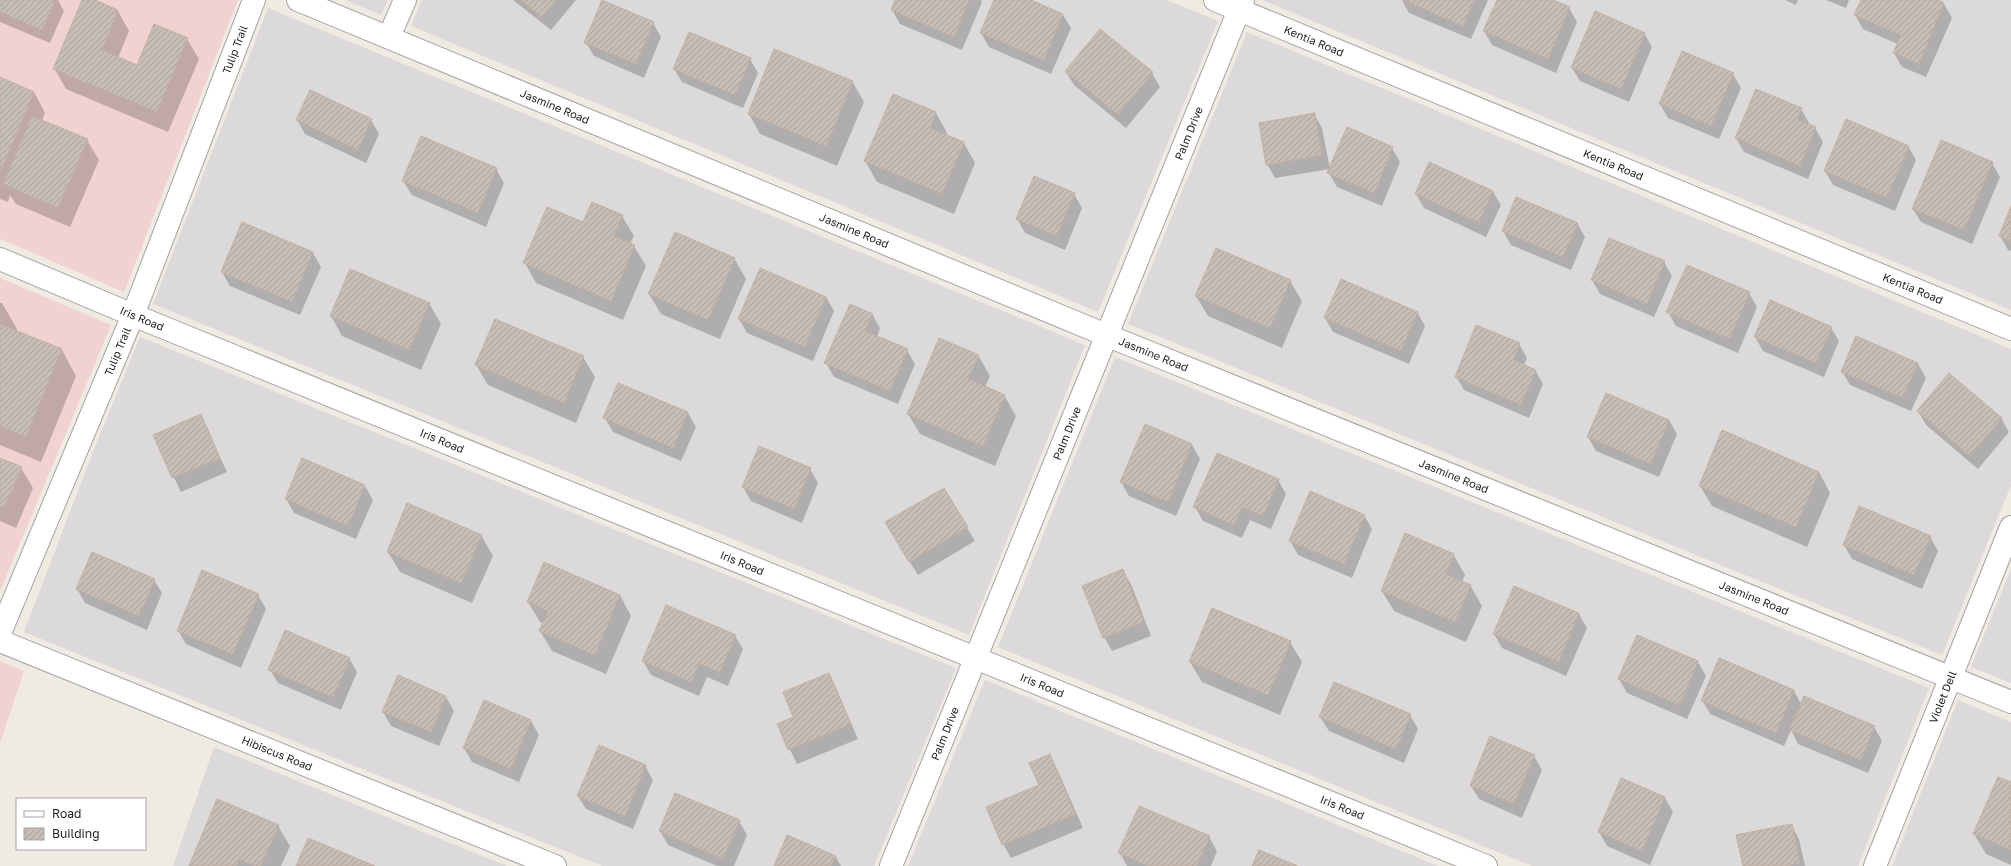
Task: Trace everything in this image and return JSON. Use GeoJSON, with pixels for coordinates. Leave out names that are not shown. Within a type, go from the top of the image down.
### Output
{"type":"FeatureCollection","features":[{"type":"Feature","properties":{"kind":"street","name":"Tulip Trail"},"geometry":{"type":"LineString","coordinates":[[0,633],[133,315],[254,0]]}},
{"type":"Feature","properties":{"kind":"street","name":"Jasmine Road"},"geometry":{"type":"LineString","coordinates":[[298,0],[1106,335],[2011,702]]}},
{"type":"Feature","properties":{"kind":"street"},"geometry":{"type":"LineString","coordinates":[[389,37],[405,0]]}},
{"type":"Feature","properties":{"kind":"street","name":"Kentia Road"},"geometry":{"type":"LineString","coordinates":[[1215,0],[1241,5],[2011,329]]}},
{"type":"Feature","properties":{"kind":"street","name":"Palm Drive"},"geometry":{"type":"LineString","coordinates":[[891,866],[1241,5]]}},
{"type":"Feature","properties":{"kind":"street","name":"Iris Road"},"geometry":{"type":"LineString","coordinates":[[0,259],[133,315],[977,657],[1486,866]]}},
{"type":"Feature","properties":{"kind":"street","name":"Violet Dell"},"geometry":{"type":"LineString","coordinates":[[1875,866],[2011,527]]}},
{"type":"Feature","properties":{"kind":"street","name":"Hibiscus Road"},"geometry":{"type":"LineString","coordinates":[[0,641],[555,866]]}},
{"type":"Feature","properties":{"kind":"shaded area"},"geometry":{"type":"Polygon","coordinates":[[[0,0],[238,0],[124,292],[0,239],[0,0]]]}},
{"type":"Feature","properties":{"kind":"shaded area"},"geometry":{"type":"Polygon","coordinates":[[[345,0],[388,0],[381,15],[345,0]]]}},
{"type":"Feature","properties":{"kind":"shaded area"},"geometry":{"type":"Polygon","coordinates":[[[422,0],[1167,0],[1218,21],[1098,312],[411,26],[422,0]]]}},
{"type":"Feature","properties":{"kind":"shaded area"},"geometry":{"type":"Polygon","coordinates":[[[1262,0],[2011,0],[2011,310],[1262,0]]]}},
{"type":"Feature","properties":{"kind":"shaded area"},"geometry":{"type":"Polygon","coordinates":[[[268,8],[1085,345],[969,635],[153,304],[268,8]]]}},
{"type":"Feature","properties":{"kind":"shaded area"},"geometry":{"type":"Polygon","coordinates":[[[1247,32],[2011,349],[2011,485],[1942,655],[1128,324],[1247,32]]]}},
{"type":"Feature","properties":{"kind":"shaded area"},"geometry":{"type":"Polygon","coordinates":[[[0,278],[111,325],[0,591],[0,278]]]}},
{"type":"Feature","properties":{"kind":"shaded area"},"geometry":{"type":"Polygon","coordinates":[[[140,337],[956,668],[874,866],[602,866],[24,632],[94,449],[140,337]]]}},
{"type":"Feature","properties":{"kind":"shaded area"},"geometry":{"type":"Polygon","coordinates":[[[1115,357],[1929,688],[1858,866],[1532,866],[998,647],[1115,357]]]}},
{"type":"Feature","properties":{"kind":"shaded area"},"geometry":{"type":"Polygon","coordinates":[[[2011,569],[2011,683],[1971,667],[2011,569]]]}},
{"type":"Feature","properties":{"kind":"shaded area"},"geometry":{"type":"Polygon","coordinates":[[[0,661],[24,671],[0,743],[0,661]]]}},
{"type":"Feature","properties":{"kind":"shaded area"},"geometry":{"type":"Polygon","coordinates":[[[985,680],[1438,866],[908,866],[985,680]]]}},
{"type":"Feature","properties":{"kind":"shaded area"},"geometry":{"type":"Polygon","coordinates":[[[1958,700],[2011,722],[2011,866],[1892,866],[1958,700]]]}},
{"type":"Feature","properties":{"kind":"shaded area"},"geometry":{"type":"Polygon","coordinates":[[[214,747],[507,866],[173,866],[214,747]]]}},
{"type":"Feature","properties":{"kind":"building"},"geometry":{"type":"Polygon","coordinates":[[[0,0],[55,0],[42,30],[0,12],[0,0]]]}},
{"type":"Feature","properties":{"kind":"building"},"geometry":{"type":"Polygon","coordinates":[[[82,0],[95,0],[118,10],[102,50],[137,65],[154,24],[188,38],[157,112],[53,69],[82,0]]]}},
{"type":"Feature","properties":{"kind":"building"},"geometry":{"type":"Polygon","coordinates":[[[521,0],[556,0],[542,17],[521,0]]]}},
{"type":"Feature","properties":{"kind":"building"},"geometry":{"type":"Polygon","coordinates":[[[602,0],[654,22],[636,64],[584,43],[602,0]]]}},
{"type":"Feature","properties":{"kind":"building"},"geometry":{"type":"Polygon","coordinates":[[[895,0],[969,0],[954,37],[891,10],[895,0]]]}},
{"type":"Feature","properties":{"kind":"building"},"geometry":{"type":"Polygon","coordinates":[[[994,0],[1031,0],[1063,14],[1044,60],[980,33],[994,0]]]}},
{"type":"Feature","properties":{"kind":"building"},"geometry":{"type":"Polygon","coordinates":[[[1403,0],[1474,0],[1463,26],[1403,0]]]}},
{"type":"Feature","properties":{"kind":"building"},"geometry":{"type":"Polygon","coordinates":[[[1497,0],[1553,0],[1570,7],[1548,59],[1483,31],[1497,0]]]}},
{"type":"Feature","properties":{"kind":"building"},"geometry":{"type":"Polygon","coordinates":[[[1861,0],[1938,0],[1944,3],[1919,64],[1893,53],[1901,35],[1854,15],[1861,0]]]}},
{"type":"Feature","properties":{"kind":"building"},"geometry":{"type":"Polygon","coordinates":[[[1595,11],[1645,33],[1621,89],[1571,68],[1595,11]]]}},
{"type":"Feature","properties":{"kind":"building"},"geometry":{"type":"Polygon","coordinates":[[[1100,29],[1153,72],[1118,115],[1065,71],[1100,29]]]}},
{"type":"Feature","properties":{"kind":"building"},"geometry":{"type":"Polygon","coordinates":[[[689,32],[751,58],[735,95],[673,69],[689,32]]]}},
{"type":"Feature","properties":{"kind":"building"},"geometry":{"type":"Polygon","coordinates":[[[774,49],[853,81],[826,146],[748,114],[774,49]]]}},
{"type":"Feature","properties":{"kind":"building"},"geometry":{"type":"Polygon","coordinates":[[[1682,51],[1734,73],[1711,126],[1659,104],[1682,51]]]}},
{"type":"Feature","properties":{"kind":"building"},"geometry":{"type":"Polygon","coordinates":[[[0,77],[34,92],[0,173],[0,77]]]}},
{"type":"Feature","properties":{"kind":"building"},"geometry":{"type":"Polygon","coordinates":[[[1756,89],[1802,108],[1797,119],[1816,127],[1800,166],[1735,138],[1756,89]]]}},
{"type":"Feature","properties":{"kind":"building"},"geometry":{"type":"Polygon","coordinates":[[[310,90],[372,119],[358,150],[296,120],[310,90]]]}},
{"type":"Feature","properties":{"kind":"building"},"geometry":{"type":"Polygon","coordinates":[[[893,94],[936,112],[930,128],[964,142],[942,194],[864,161],[893,94]]]}},
{"type":"Feature","properties":{"kind":"building"},"geometry":{"type":"Polygon","coordinates":[[[1315,113],[1322,155],[1266,165],[1259,123],[1315,113]]]}},
{"type":"Feature","properties":{"kind":"building"},"geometry":{"type":"Polygon","coordinates":[[[32,116],[88,139],[58,208],[3,184],[32,116]]]}},
{"type":"Feature","properties":{"kind":"building"},"geometry":{"type":"Polygon","coordinates":[[[1846,119],[1909,146],[1887,198],[1824,171],[1846,119]]]}},
{"type":"Feature","properties":{"kind":"building"},"geometry":{"type":"Polygon","coordinates":[[[1347,127],[1393,147],[1374,193],[1327,173],[1347,127]]]}},
{"type":"Feature","properties":{"kind":"building"},"geometry":{"type":"Polygon","coordinates":[[[421,136],[497,168],[478,213],[402,181],[421,136]]]}},
{"type":"Feature","properties":{"kind":"building"},"geometry":{"type":"Polygon","coordinates":[[[1941,140],[1993,162],[1964,230],[1912,209],[1941,140]]]}},
{"type":"Feature","properties":{"kind":"building"},"geometry":{"type":"Polygon","coordinates":[[[1429,162],[1493,191],[1479,223],[1415,194],[1429,162]]]}},
{"type":"Feature","properties":{"kind":"building"},"geometry":{"type":"Polygon","coordinates":[[[1034,176],[1075,193],[1057,236],[1016,219],[1034,176]]]}},
{"type":"Feature","properties":{"kind":"building"},"geometry":{"type":"Polygon","coordinates":[[[1516,197],[1578,223],[1563,257],[1502,231],[1516,197]]]}},
{"type":"Feature","properties":{"kind":"building"},"geometry":{"type":"Polygon","coordinates":[[[592,202],[623,215],[614,236],[635,245],[611,301],[523,263],[547,207],[583,222],[592,202]]]}},
{"type":"Feature","properties":{"kind":"building"},"geometry":{"type":"Polygon","coordinates":[[[2011,206],[2011,241],[1999,236],[2011,206]]]}},
{"type":"Feature","properties":{"kind":"building"},"geometry":{"type":"Polygon","coordinates":[[[242,222],[313,252],[292,302],[221,272],[242,222]]]}},
{"type":"Feature","properties":{"kind":"building"},"geometry":{"type":"Polygon","coordinates":[[[675,232],[735,258],[708,320],[648,294],[675,232]]]}},
{"type":"Feature","properties":{"kind":"building"},"geometry":{"type":"Polygon","coordinates":[[[1609,238],[1665,261],[1647,304],[1591,280],[1609,238]]]}},
{"type":"Feature","properties":{"kind":"building"},"geometry":{"type":"Polygon","coordinates":[[[1216,248],[1291,280],[1270,328],[1195,296],[1216,248]]]}},
{"type":"Feature","properties":{"kind":"building"},"geometry":{"type":"Polygon","coordinates":[[[1687,265],[1750,292],[1730,339],[1666,312],[1687,265]]]}},
{"type":"Feature","properties":{"kind":"building"},"geometry":{"type":"Polygon","coordinates":[[[760,268],[826,297],[805,347],[738,319],[760,268]]]}},
{"type":"Feature","properties":{"kind":"building"},"geometry":{"type":"Polygon","coordinates":[[[350,269],[430,303],[409,350],[330,316],[350,269]]]}},
{"type":"Feature","properties":{"kind":"building"},"geometry":{"type":"Polygon","coordinates":[[[1341,279],[1418,312],[1401,351],[1324,318],[1341,279]]]}},
{"type":"Feature","properties":{"kind":"building"},"geometry":{"type":"Polygon","coordinates":[[[1770,300],[1832,327],[1816,363],[1754,337],[1770,300]]]}},
{"type":"Feature","properties":{"kind":"building"},"geometry":{"type":"Polygon","coordinates":[[[850,304],[873,314],[865,331],[908,349],[890,391],[824,363],[850,304]]]}},
{"type":"Feature","properties":{"kind":"building"},"geometry":{"type":"Polygon","coordinates":[[[495,319],[584,356],[564,403],[475,365],[495,319]]]}},
{"type":"Feature","properties":{"kind":"building"},"geometry":{"type":"Polygon","coordinates":[[[0,324],[62,349],[26,437],[0,426],[0,324]]]}},
{"type":"Feature","properties":{"kind":"building"},"geometry":{"type":"Polygon","coordinates":[[[1476,325],[1520,343],[1513,360],[1536,370],[1521,405],[1455,377],[1476,325]]]}},
{"type":"Feature","properties":{"kind":"building"},"geometry":{"type":"Polygon","coordinates":[[[1856,336],[1918,363],[1903,398],[1841,372],[1856,336]]]}},
{"type":"Feature","properties":{"kind":"building"},"geometry":{"type":"Polygon","coordinates":[[[939,338],[979,355],[968,379],[1005,395],[983,446],[907,414],[939,338]]]}},
{"type":"Feature","properties":{"kind":"building"},"geometry":{"type":"Polygon","coordinates":[[[1949,373],[2002,418],[1970,456],[1917,411],[1949,373]]]}},
{"type":"Feature","properties":{"kind":"building"},"geometry":{"type":"Polygon","coordinates":[[[618,383],[688,412],[673,448],[603,418],[618,383]]]}},
{"type":"Feature","properties":{"kind":"building"},"geometry":{"type":"Polygon","coordinates":[[[1606,393],[1669,420],[1651,464],[1587,437],[1606,393]]]}},
{"type":"Feature","properties":{"kind":"building"},"geometry":{"type":"Polygon","coordinates":[[[201,414],[220,458],[172,478],[153,435],[201,414]]]}},
{"type":"Feature","properties":{"kind":"building"},"geometry":{"type":"Polygon","coordinates":[[[1145,424],[1192,444],[1168,502],[1120,482],[1145,424]]]}},
{"type":"Feature","properties":{"kind":"building"},"geometry":{"type":"Polygon","coordinates":[[[1722,430],[1819,472],[1796,527],[1699,486],[1722,430]]]}},
{"type":"Feature","properties":{"kind":"building"},"geometry":{"type":"Polygon","coordinates":[[[759,446],[811,468],[794,509],[742,487],[759,446]]]}},
{"type":"Feature","properties":{"kind":"building"},"geometry":{"type":"Polygon","coordinates":[[[1217,453],[1279,479],[1263,516],[1242,507],[1234,525],[1193,507],[1217,453]]]}},
{"type":"Feature","properties":{"kind":"building"},"geometry":{"type":"Polygon","coordinates":[[[0,458],[22,467],[4,508],[0,506],[0,458]]]}},
{"type":"Feature","properties":{"kind":"building"},"geometry":{"type":"Polygon","coordinates":[[[302,458],[365,485],[348,526],[285,499],[302,458]]]}},
{"type":"Feature","properties":{"kind":"building"},"geometry":{"type":"Polygon","coordinates":[[[944,488],[968,527],[909,562],[885,522],[944,488]]]}},
{"type":"Feature","properties":{"kind":"building"},"geometry":{"type":"Polygon","coordinates":[[[1310,491],[1365,515],[1344,564],[1289,541],[1310,491]]]}},
{"type":"Feature","properties":{"kind":"building"},"geometry":{"type":"Polygon","coordinates":[[[407,503],[482,535],[461,583],[387,552],[407,503]]]}},
{"type":"Feature","properties":{"kind":"building"},"geometry":{"type":"Polygon","coordinates":[[[1859,506],[1931,536],[1914,575],[1843,545],[1859,506]]]}},
{"type":"Feature","properties":{"kind":"building"},"geometry":{"type":"Polygon","coordinates":[[[1405,533],[1454,554],[1446,574],[1471,585],[1455,622],[1381,591],[1405,533]]]}},
{"type":"Feature","properties":{"kind":"building"},"geometry":{"type":"Polygon","coordinates":[[[92,552],[155,579],[139,616],[76,589],[92,552]]]}},
{"type":"Feature","properties":{"kind":"building"},"geometry":{"type":"Polygon","coordinates":[[[544,562],[620,595],[595,655],[539,631],[548,611],[527,602],[544,562]]]}},
{"type":"Feature","properties":{"kind":"building"},"geometry":{"type":"Polygon","coordinates":[[[1123,569],[1144,622],[1103,638],[1082,586],[1123,569]]]}},
{"type":"Feature","properties":{"kind":"building"},"geometry":{"type":"Polygon","coordinates":[[[202,570],[259,594],[233,654],[177,631],[202,570]]]}},
{"type":"Feature","properties":{"kind":"building"},"geometry":{"type":"Polygon","coordinates":[[[1514,586],[1579,613],[1559,662],[1493,634],[1514,586]]]}},
{"type":"Feature","properties":{"kind":"building"},"geometry":{"type":"Polygon","coordinates":[[[666,605],[736,635],[720,672],[699,664],[691,682],[642,661],[666,605]]]}},
{"type":"Feature","properties":{"kind":"building"},"geometry":{"type":"Polygon","coordinates":[[[1212,608],[1291,641],[1268,695],[1189,662],[1212,608]]]}},
{"type":"Feature","properties":{"kind":"building"},"geometry":{"type":"Polygon","coordinates":[[[285,630],[350,658],[333,697],[268,670],[285,630]]]}},
{"type":"Feature","properties":{"kind":"building"},"geometry":{"type":"Polygon","coordinates":[[[1637,635],[1698,661],[1680,705],[1618,679],[1637,635]]]}},
{"type":"Feature","properties":{"kind":"building"},"geometry":{"type":"Polygon","coordinates":[[[1719,658],[1794,690],[1776,733],[1701,701],[1719,658]]]}},
{"type":"Feature","properties":{"kind":"building"},"geometry":{"type":"Polygon","coordinates":[[[829,673],[851,724],[788,750],[777,724],[793,717],[783,692],[829,673]]]}},
{"type":"Feature","properties":{"kind":"building"},"geometry":{"type":"Polygon","coordinates":[[[398,675],[446,696],[431,732],[382,712],[398,675]]]}},
{"type":"Feature","properties":{"kind":"building"},"geometry":{"type":"Polygon","coordinates":[[[1334,682],[1411,714],[1396,749],[1319,717],[1334,682]]]}},
{"type":"Feature","properties":{"kind":"building"},"geometry":{"type":"Polygon","coordinates":[[[1804,696],[1875,726],[1861,760],[1789,730],[1804,696]]]}},
{"type":"Feature","properties":{"kind":"building"},"geometry":{"type":"Polygon","coordinates":[[[484,700],[531,720],[511,769],[463,748],[484,700]]]}},
{"type":"Feature","properties":{"kind":"building"},"geometry":{"type":"Polygon","coordinates":[[[1490,736],[1535,755],[1514,804],[1470,786],[1490,736]]]}},
{"type":"Feature","properties":{"kind":"building"},"geometry":{"type":"Polygon","coordinates":[[[599,745],[646,765],[625,816],[577,796],[599,745]]]}},
{"type":"Feature","properties":{"kind":"building"},"geometry":{"type":"Polygon","coordinates":[[[1050,754],[1075,814],[1002,845],[986,807],[1039,785],[1029,763],[1050,754]]]}},
{"type":"Feature","properties":{"kind":"building"},"geometry":{"type":"Polygon","coordinates":[[[1998,777],[2011,782],[2011,850],[1973,834],[1998,777]]]}},
{"type":"Feature","properties":{"kind":"building"},"geometry":{"type":"Polygon","coordinates":[[[1621,778],[1665,797],[1642,851],[1598,832],[1621,778]]]}},
{"type":"Feature","properties":{"kind":"building"},"geometry":{"type":"Polygon","coordinates":[[[675,793],[740,820],[723,859],[659,831],[675,793]]]}},
{"type":"Feature","properties":{"kind":"building"},"geometry":{"type":"Polygon","coordinates":[[[217,799],[279,825],[261,866],[255,866],[239,859],[236,866],[189,866],[217,799]]]}},
{"type":"Feature","properties":{"kind":"building"},"geometry":{"type":"Polygon","coordinates":[[[1139,806],[1210,836],[1197,866],[1149,866],[1118,853],[1139,806]]]}},
{"type":"Feature","properties":{"kind":"building"},"geometry":{"type":"Polygon","coordinates":[[[1792,824],[1800,863],[1788,866],[1743,866],[1736,835],[1792,824]]]}},
{"type":"Feature","properties":{"kind":"building"},"geometry":{"type":"Polygon","coordinates":[[[787,835],[836,856],[831,866],[774,866],[787,835]]]}},
{"type":"Feature","properties":{"kind":"building"},"geometry":{"type":"Polygon","coordinates":[[[308,838],[375,866],[296,866],[308,838]]]}},
{"type":"Feature","properties":{"kind":"building"},"geometry":{"type":"Polygon","coordinates":[[[1259,850],[1298,866],[1252,866],[1259,850]]]}}]}
